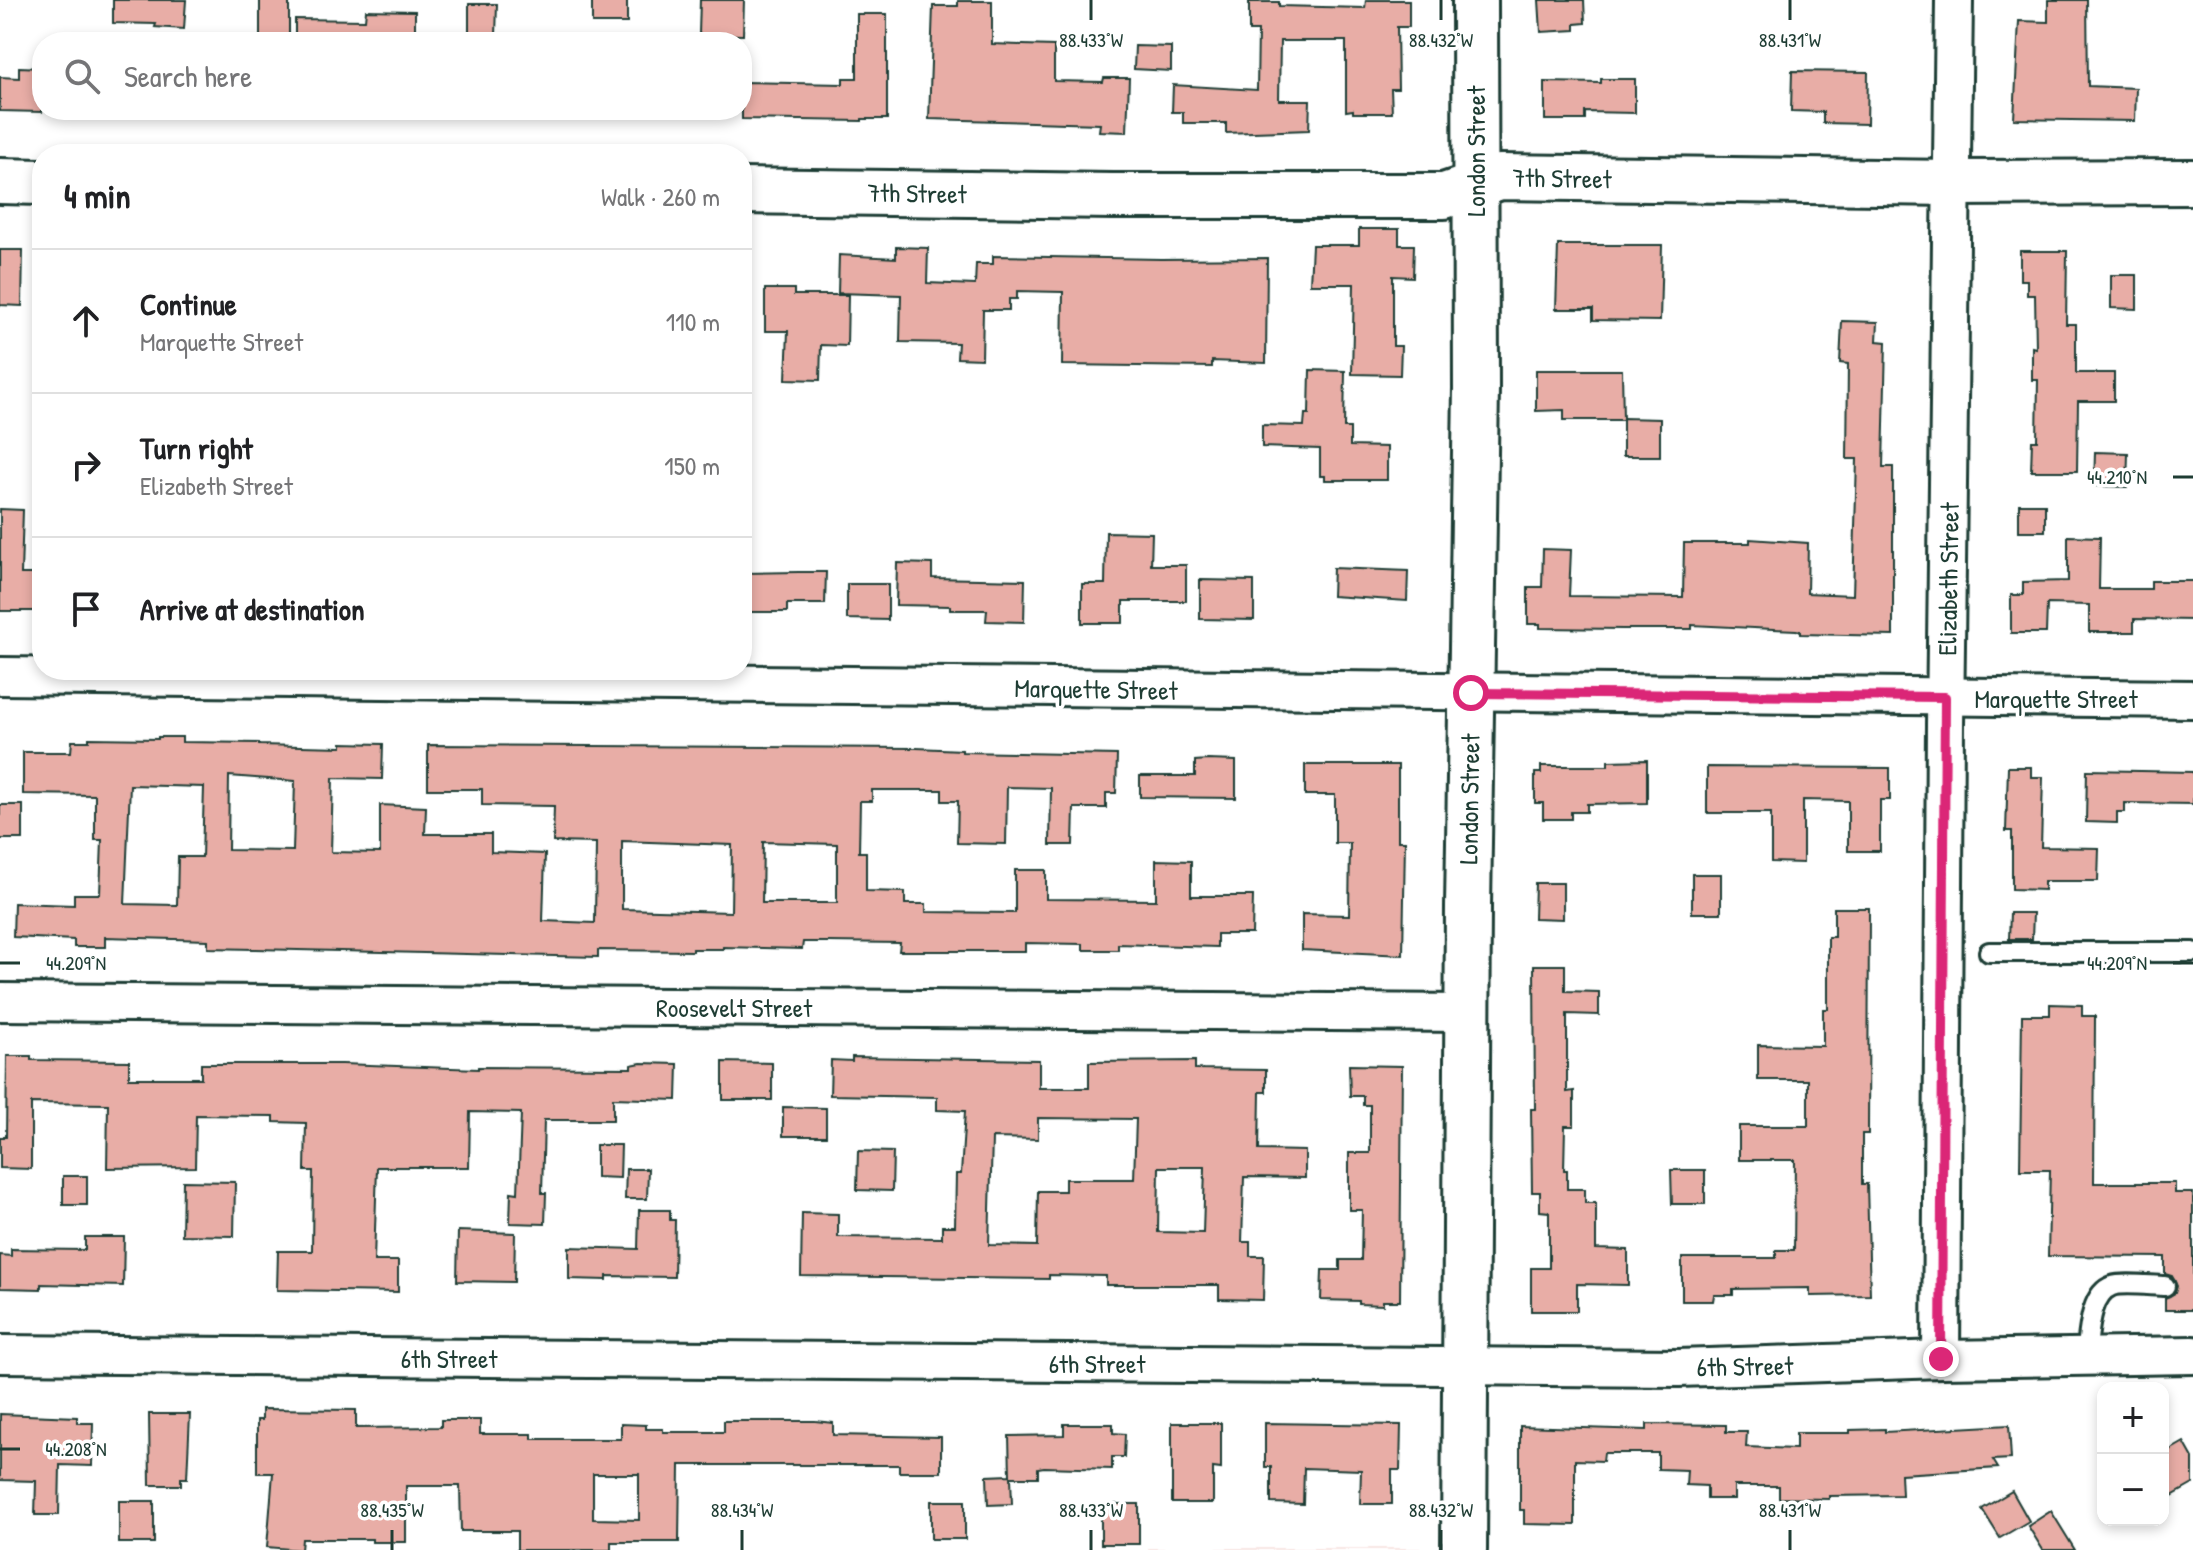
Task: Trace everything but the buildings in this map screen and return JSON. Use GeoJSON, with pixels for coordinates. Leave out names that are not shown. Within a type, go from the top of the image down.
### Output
{"type":"FeatureCollection","features":[{"type":"Feature","properties":{"kind":"street","name":"London Street"},"geometry":{"type":"LineString","coordinates":[[1464,1550],[1467,1013],[1476,388],[1475,0]]}},
{"type":"Feature","properties":{"kind":"street","name":"Elizabeth Street"},"geometry":{"type":"LineString","coordinates":[[1941,1359],[1954,0]]}},
{"type":"Feature","properties":{"kind":"street","name":"7th Street"},"geometry":{"type":"LineString","coordinates":[[752,191],[1444,196],[1500,177],[1953,183],[2193,182]]}},
{"type":"Feature","properties":{"kind":"street"},"geometry":{"type":"LineString","coordinates":[[0,181],[32,182]]}},
{"type":"Feature","properties":{"kind":"street","name":"Marquette Street"},"geometry":{"type":"LineString","coordinates":[[0,676],[32,676]]}},
{"type":"Feature","properties":{"kind":"street","name":"Marquette Street"},"geometry":{"type":"LineString","coordinates":[[346,680],[2193,699]]}},
{"type":"Feature","properties":{"kind":"street","name":"Roosevelt Street"},"geometry":{"type":"LineString","coordinates":[[0,1002],[1467,1013]]}},
{"type":"Feature","properties":{"kind":"street","name":"6th Street"},"geometry":{"type":"LineString","coordinates":[[0,1354],[1679,1368],[2193,1355]]}},
{"type":"Feature","properties":{"kind":"lane"},"geometry":{"type":"LineString","coordinates":[[1989,952],[2193,952]]}},
{"type":"Feature","properties":{"kind":"lane"},"geometry":{"type":"LineString","coordinates":[[2086,1357],[2094,1311],[2100,1296],[2113,1285],[2165,1286]]}},
{"type":"Feature","properties":{"kind":"shaded area"},"geometry":{"type":"Polygon","coordinates":[[[1445,1548],[1445,1550],[1148,1550],[1445,1548]]]}},
{"type":"Feature","properties":{"kind":"route"},"geometry":{"type":"LineString","coordinates":[[1471,693],[1945,697],[1941,1359]]}}]}
